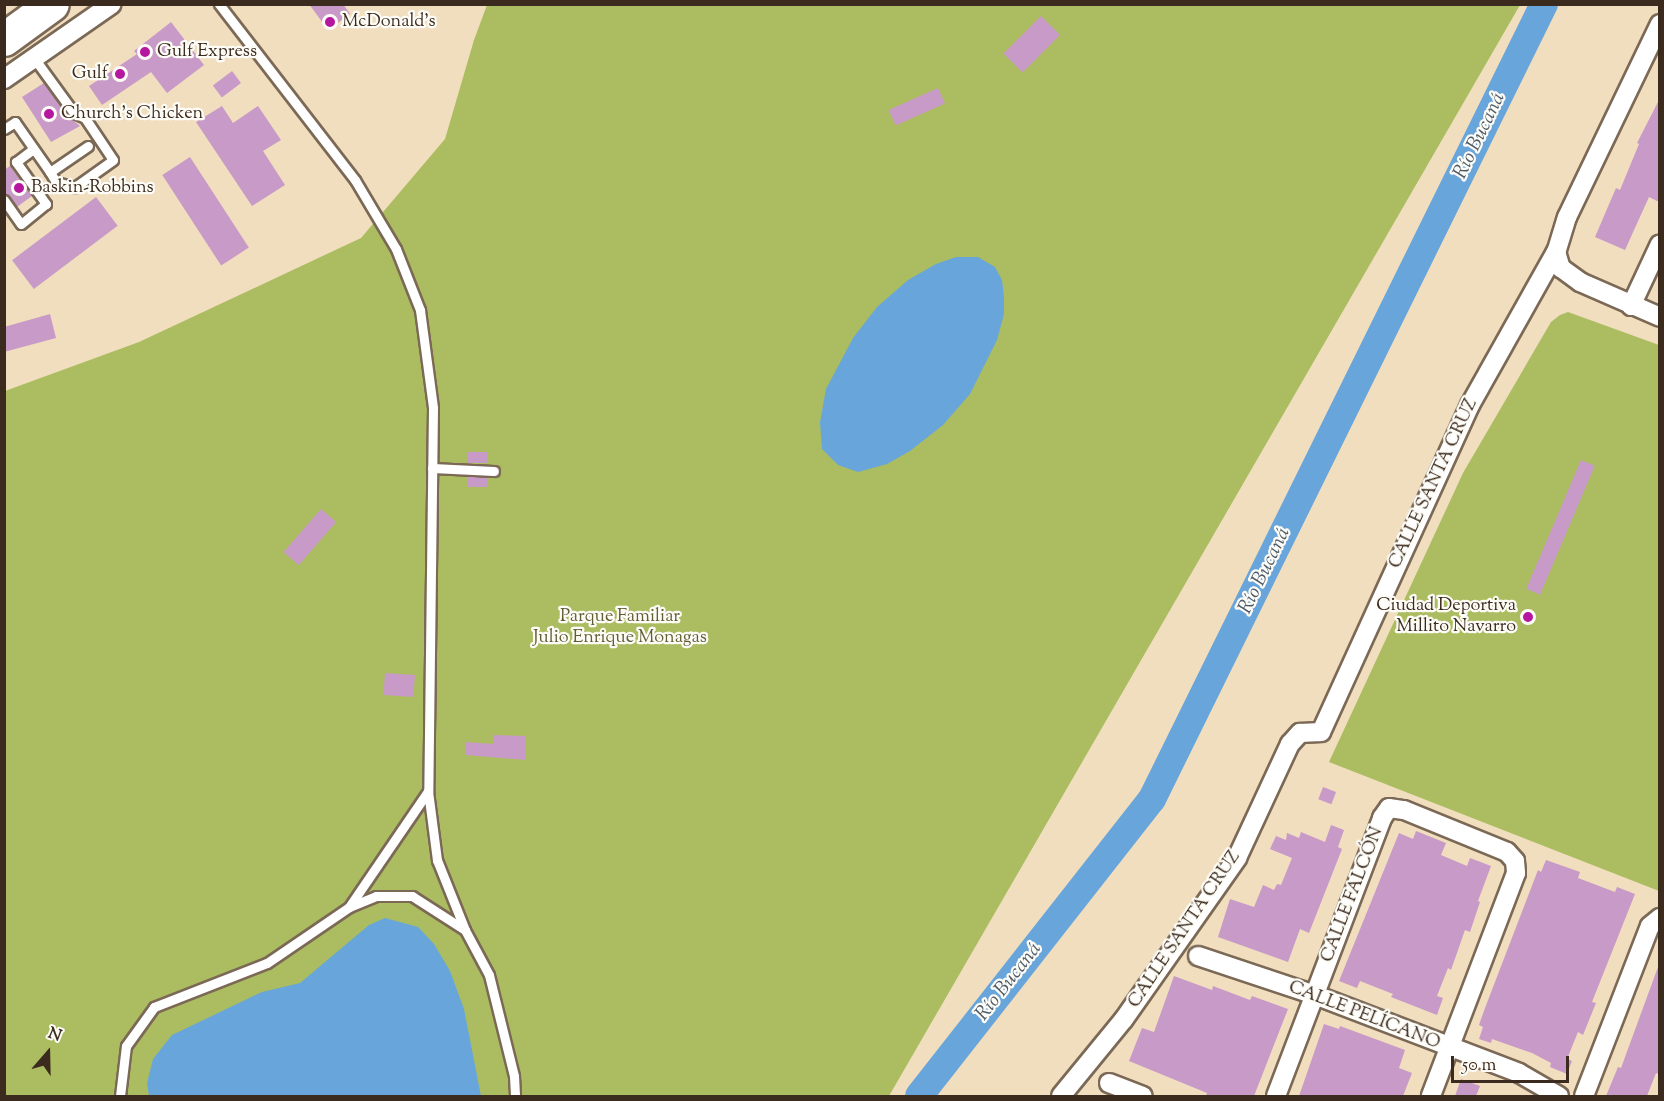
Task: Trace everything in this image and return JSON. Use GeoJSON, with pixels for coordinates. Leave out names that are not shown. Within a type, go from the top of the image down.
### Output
{"type":"FeatureCollection","features":[{"type":"Feature","properties":{"kind":"highway"},"geometry":{"type":"LineString","coordinates":[[4,39],[52,4]]}},
{"type":"Feature","properties":{"kind":"street"},"geometry":{"type":"LineString","coordinates":[[4,79],[112,4]]}},
{"type":"Feature","properties":{"kind":"street"},"geometry":{"type":"LineString","coordinates":[[1659,24],[1567,217],[1556,252],[1562,268],[1580,282],[1630,306],[1659,316]]}},
{"type":"Feature","properties":{"kind":"street"},"geometry":{"type":"LineString","coordinates":[[1630,306],[1659,244]]}},
{"type":"Feature","properties":{"kind":"street","name":"CALLE SANTA CRUZ"},"geometry":{"type":"LineString","coordinates":[[1061,1096],[1124,1019],[1237,858],[1290,744],[1300,734],[1321,732],[1470,405],[1556,252]]}},
{"type":"Feature","properties":{"kind":"street","name":"CALLE FALCÓN"},"geometry":{"type":"LineString","coordinates":[[1315,995],[1382,818],[1389,808],[1414,814],[1507,852],[1515,861],[1516,873],[1449,1048]]}},
{"type":"Feature","properties":{"kind":"street"},"geometry":{"type":"LineString","coordinates":[[1584,1096],[1650,926],[1659,918]]}},
{"type":"Feature","properties":{"kind":"street","name":"CALLE PELÍCANO"},"geometry":{"type":"LineString","coordinates":[[1198,956],[1315,995],[1519,1073],[1559,1096]]}},
{"type":"Feature","properties":{"kind":"street"},"geometry":{"type":"LineString","coordinates":[[1276,1096],[1315,995]]}},
{"type":"Feature","properties":{"kind":"street"},"geometry":{"type":"LineString","coordinates":[[1431,1096],[1449,1048]]}},
{"type":"Feature","properties":{"kind":"street"},"geometry":{"type":"LineString","coordinates":[[1109,1083],[1143,1096]]}},
{"type":"Feature","properties":{"kind":"lane"},"geometry":{"type":"LineString","coordinates":[[219,4],[355,180],[396,249],[420,310],[433,408],[428,791],[436,860],[465,930],[489,975],[514,1076],[515,1096]]}},
{"type":"Feature","properties":{"kind":"lane"},"geometry":{"type":"LineString","coordinates":[[4,129],[15,122],[56,182],[75,187],[113,160],[85,118],[74,113],[34,58]]}},
{"type":"Feature","properties":{"kind":"lane"},"geometry":{"type":"LineString","coordinates":[[50,172],[88,146]]}},
{"type":"Feature","properties":{"kind":"lane"},"geometry":{"type":"LineString","coordinates":[[4,200],[21,224],[46,204],[16,162],[33,148]]}},
{"type":"Feature","properties":{"kind":"lane"},"geometry":{"type":"LineString","coordinates":[[432,468],[494,471]]}},
{"type":"Feature","properties":{"kind":"lane"},"geometry":{"type":"LineString","coordinates":[[349,907],[428,791]]}},
{"type":"Feature","properties":{"kind":"lane"},"geometry":{"type":"LineString","coordinates":[[120,1096],[126,1046],[154,1007],[267,963],[349,907],[376,896],[412,896],[465,930]]}},
{"type":"Feature","properties":{"kind":"green space","name":"Parque Familiar Julio Enrique Monagas"},"geometry":{"type":"Polygon","coordinates":[[[487,5],[1520,5],[889,1096],[5,1096],[5,391],[139,342],[361,238],[445,139],[474,40],[487,5]]]}},
{"type":"Feature","properties":{"kind":"green space","name":"Ciudad Deportiva Millito Navarro"},"geometry":{"type":"Polygon","coordinates":[[[1568,312],[1659,345],[1659,891],[1329,762],[1463,473],[1551,322],[1568,312]]]}},
{"type":"Feature","properties":{"kind":"water"},"geometry":{"type":"Polygon","coordinates":[[[956,257],[978,257],[995,267],[1002,280],[1004,297],[1004,314],[997,340],[970,394],[943,425],[910,451],[887,464],[858,472],[838,465],[822,449],[820,422],[826,389],[853,338],[877,307],[908,280],[936,264],[956,257]]]}},
{"type":"Feature","properties":{"kind":"water"},"geometry":{"type":"Polygon","coordinates":[[[385,918],[418,927],[434,944],[450,971],[464,1009],[481,1096],[149,1096],[147,1083],[153,1059],[172,1035],[262,992],[300,983],[369,925],[385,918]]]}},
{"type":"Feature","properties":{"kind":"building","name":"McDonald's"},"geometry":{"type":"Polygon","coordinates":[[[309,4],[343,4],[350,14],[328,30],[309,4]]]}},
{"type":"Feature","properties":{"kind":"building"},"geometry":{"type":"Polygon","coordinates":[[[1041,16],[1060,35],[1023,73],[1004,53],[1041,16]]]}},
{"type":"Feature","properties":{"kind":"building"},"geometry":{"type":"Polygon","coordinates":[[[171,22],[204,65],[167,93],[151,72],[102,105],[89,86],[137,54],[134,51],[171,22]]]}},
{"type":"Feature","properties":{"kind":"building"},"geometry":{"type":"Polygon","coordinates":[[[232,71],[241,83],[222,97],[213,85],[232,71]]]}},
{"type":"Feature","properties":{"kind":"building","name":"Church's Chicken"},"geometry":{"type":"Polygon","coordinates":[[[44,83],[69,117],[80,126],[51,142],[22,97],[44,83]]]}},
{"type":"Feature","properties":{"kind":"building"},"geometry":{"type":"Polygon","coordinates":[[[938,88],[945,104],[896,125],[889,110],[938,88]]]}},
{"type":"Feature","properties":{"kind":"building"},"geometry":{"type":"Polygon","coordinates":[[[1659,100],[1659,202],[1649,197],[1625,250],[1595,237],[1616,188],[1620,190],[1639,144],[1637,143],[1659,100]]]}},
{"type":"Feature","properties":{"kind":"building"},"geometry":{"type":"Polygon","coordinates":[[[222,106],[233,123],[258,106],[281,140],[263,151],[285,185],[252,206],[196,122],[222,106]]]}},
{"type":"Feature","properties":{"kind":"building"},"geometry":{"type":"Polygon","coordinates":[[[190,157],[249,248],[221,266],[162,175],[190,157]]]}},
{"type":"Feature","properties":{"kind":"building","name":"Baskin-Robbins"},"geometry":{"type":"Polygon","coordinates":[[[10,166],[32,196],[17,207],[4,193],[4,170],[10,166]]]}},
{"type":"Feature","properties":{"kind":"building"},"geometry":{"type":"Polygon","coordinates":[[[96,197],[118,226],[34,289],[12,260],[96,197]]]}},
{"type":"Feature","properties":{"kind":"building"},"geometry":{"type":"Polygon","coordinates":[[[50,314],[56,338],[4,352],[4,327],[50,314]]]}},
{"type":"Feature","properties":{"kind":"building"},"geometry":{"type":"Polygon","coordinates":[[[468,452],[487,452],[487,463],[468,463],[468,452]]]}},
{"type":"Feature","properties":{"kind":"building"},"geometry":{"type":"Polygon","coordinates":[[[1581,460],[1595,466],[1540,595],[1526,589],[1581,460]]]}},
{"type":"Feature","properties":{"kind":"building"},"geometry":{"type":"Polygon","coordinates":[[[468,477],[487,477],[487,487],[468,487],[468,477]]]}},
{"type":"Feature","properties":{"kind":"building"},"geometry":{"type":"Polygon","coordinates":[[[321,509],[336,522],[299,565],[284,552],[321,509]]]}},
{"type":"Feature","properties":{"kind":"building"},"geometry":{"type":"Polygon","coordinates":[[[385,673],[415,675],[413,697],[383,695],[385,673]]]}},
{"type":"Feature","properties":{"kind":"building"},"geometry":{"type":"Polygon","coordinates":[[[494,735],[526,736],[526,760],[465,755],[465,742],[494,744],[494,735]]]}},
{"type":"Feature","properties":{"kind":"building"},"geometry":{"type":"Polygon","coordinates":[[[1323,787],[1336,792],[1331,804],[1318,799],[1323,787]]]}},
{"type":"Feature","properties":{"kind":"building"},"geometry":{"type":"Polygon","coordinates":[[[1331,825],[1344,830],[1338,847],[1342,849],[1309,933],[1300,929],[1288,962],[1218,937],[1230,899],[1254,907],[1263,885],[1274,890],[1277,884],[1281,885],[1292,858],[1270,849],[1276,836],[1286,840],[1287,833],[1299,838],[1301,832],[1325,842],[1331,825]]]}},
{"type":"Feature","properties":{"kind":"building"},"geometry":{"type":"Polygon","coordinates":[[[1416,831],[1446,843],[1441,855],[1467,866],[1470,858],[1491,866],[1470,932],[1465,930],[1451,970],[1448,968],[1437,996],[1443,998],[1437,1015],[1391,997],[1393,994],[1360,981],[1357,988],[1339,981],[1399,833],[1413,839],[1416,831]]]}},
{"type":"Feature","properties":{"kind":"building"},"geometry":{"type":"Polygon","coordinates":[[[1546,860],[1580,872],[1578,878],[1615,892],[1617,887],[1635,894],[1592,1002],[1596,1003],[1583,1035],[1578,1032],[1567,1059],[1572,1061],[1567,1074],[1550,1067],[1551,1063],[1532,1053],[1492,1039],[1491,1043],[1479,1039],[1483,1027],[1479,1025],[1485,1008],[1538,870],[1541,872],[1546,860]]]}},
{"type":"Feature","properties":{"kind":"building"},"geometry":{"type":"Polygon","coordinates":[[[1658,967],[1659,1074],[1656,1073],[1647,1096],[1606,1096],[1618,1067],[1621,1068],[1658,967]]]}},
{"type":"Feature","properties":{"kind":"building"},"geometry":{"type":"Polygon","coordinates":[[[1174,976],[1212,990],[1213,986],[1250,1000],[1252,996],[1288,1009],[1254,1096],[1206,1096],[1207,1093],[1129,1061],[1142,1028],[1154,1032],[1174,976]]]}},
{"type":"Feature","properties":{"kind":"building"},"geometry":{"type":"Polygon","coordinates":[[[1324,1024],[1339,1029],[1340,1026],[1405,1050],[1399,1068],[1412,1073],[1403,1096],[1299,1096],[1324,1024]]]}},
{"type":"Feature","properties":{"kind":"building"},"geometry":{"type":"Polygon","coordinates":[[[1461,1079],[1480,1086],[1476,1096],[1455,1096],[1461,1079]]]}},
{"type":"Feature","properties":{"kind":"waterway","name":"Río Bucaná"},"geometry":{"type":"LineString","coordinates":[[919,1096],[1152,799],[1544,4]]}},
{"type":"Feature","properties":{"kind":"place","name":"McDonald's"},"geometry":{"type":"Point","coordinates":[330,22]}},
{"type":"Feature","properties":{"kind":"place","name":"Gulf Express"},"geometry":{"type":"Point","coordinates":[145,52]}},
{"type":"Feature","properties":{"kind":"place","name":"Gulf"},"geometry":{"type":"Point","coordinates":[120,74]}},
{"type":"Feature","properties":{"kind":"place","name":"Church's Chicken"},"geometry":{"type":"Point","coordinates":[49,114]}},
{"type":"Feature","properties":{"kind":"place","name":"Baskin-Robbins"},"geometry":{"type":"Point","coordinates":[19,188]}},
{"type":"Feature","properties":{"kind":"place","name":"Ciudad Deportiva Millito Navarro"},"geometry":{"type":"Point","coordinates":[1528,617]}}]}
